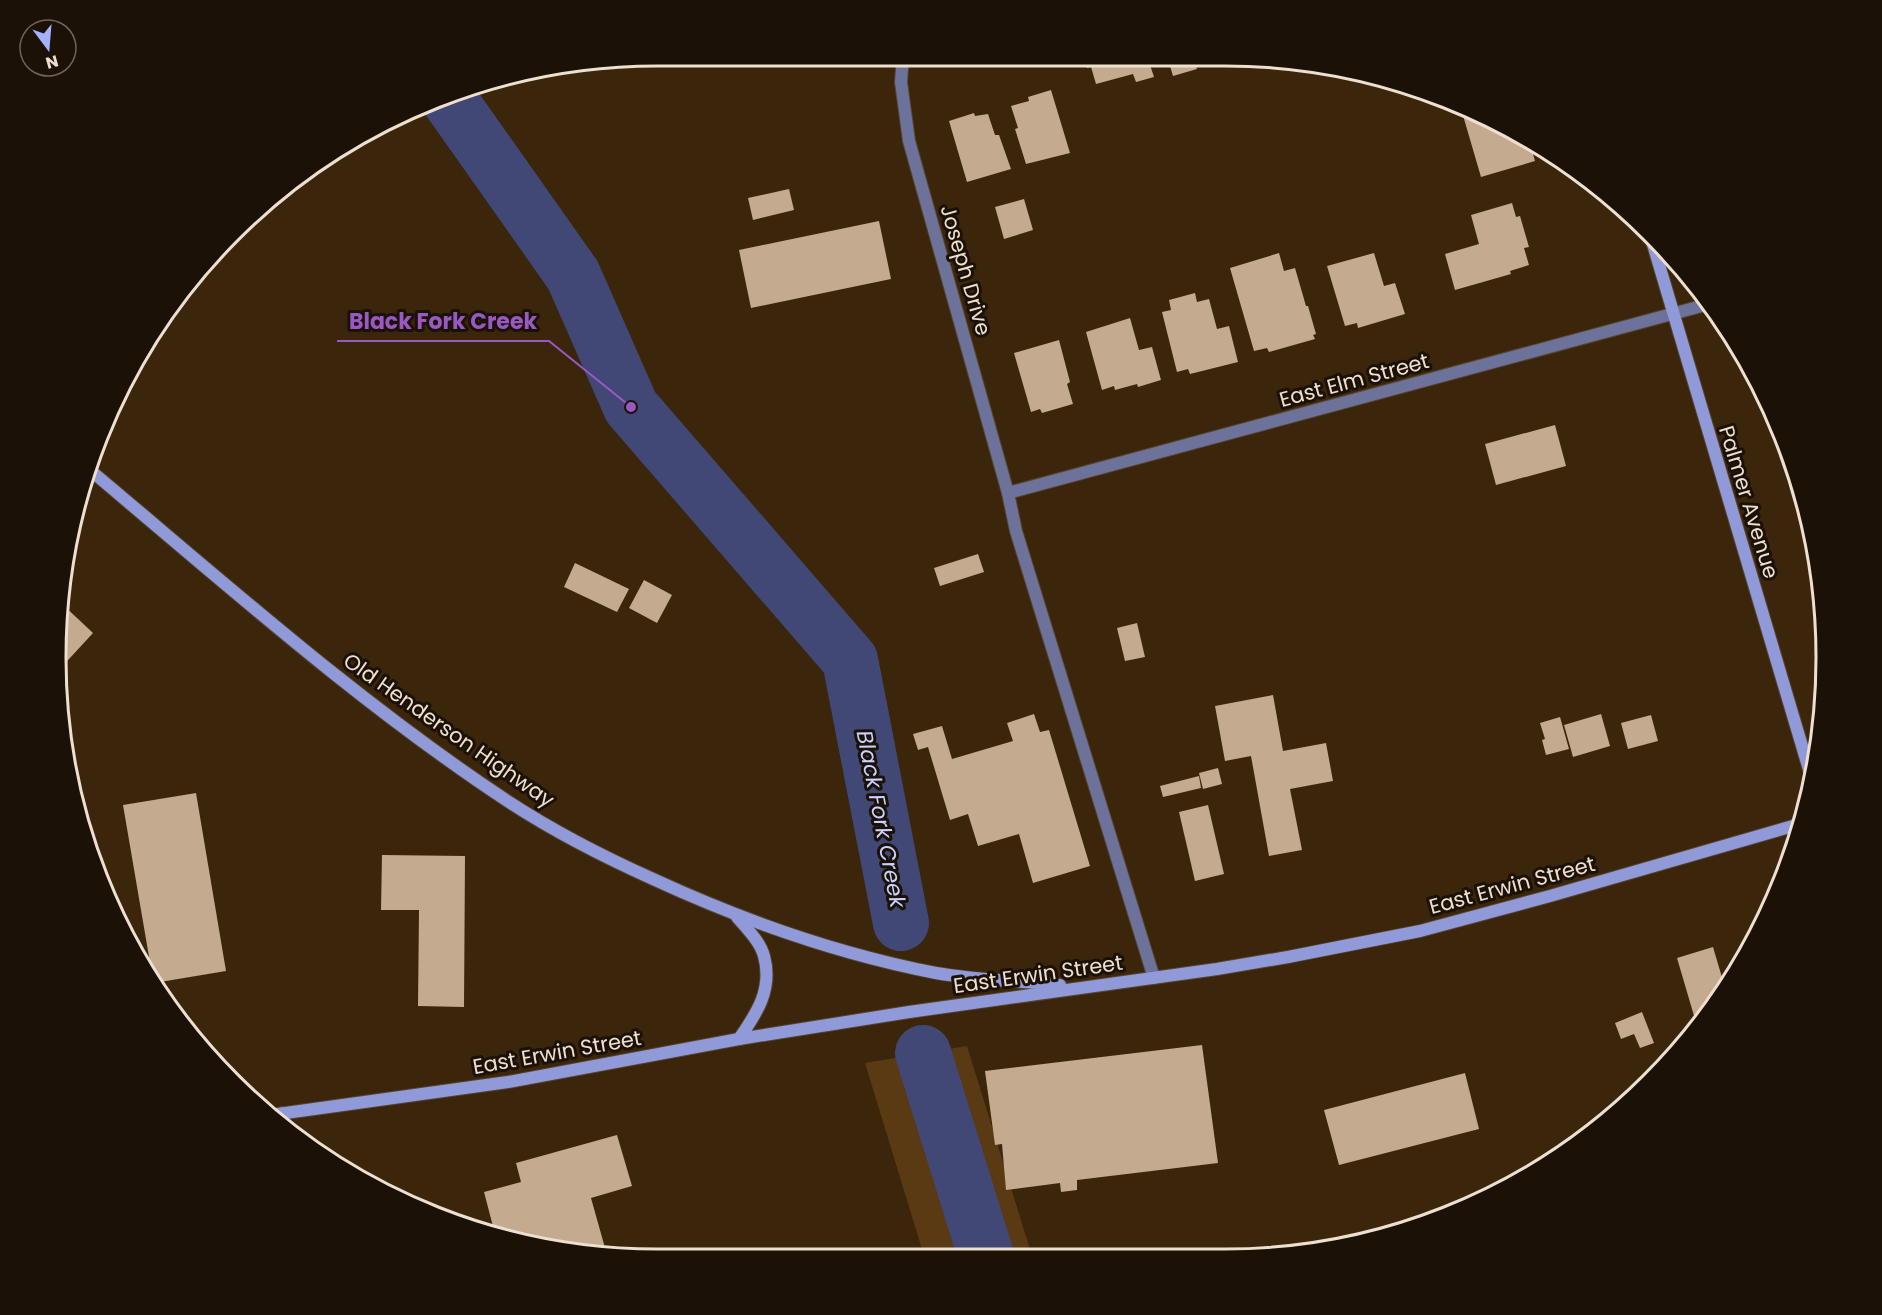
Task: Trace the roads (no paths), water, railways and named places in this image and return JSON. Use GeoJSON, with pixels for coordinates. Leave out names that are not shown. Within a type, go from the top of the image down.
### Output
{"type":"FeatureCollection","features":[{"type":"Feature","properties":{"kind":"main road","name":"Palmer Avenue"},"geometry":{"type":"LineString","coordinates":[[1655,252],[1807,762]]}},
{"type":"Feature","properties":{"kind":"main road","name":"Old Henderson Highway"},"geometry":{"type":"LineString","coordinates":[[95,474],[291,639],[439,753],[511,803],[615,862],[736,916],[817,943],[939,973],[1079,987]]}},
{"type":"Feature","properties":{"kind":"main road","name":"East Erwin Street"},"geometry":{"type":"LineString","coordinates":[[281,1113],[508,1082],[739,1039],[1288,957],[1420,931],[1791,826]]}},
{"type":"Feature","properties":{"kind":"main road"},"geometry":{"type":"LineString","coordinates":[[736,916],[764,954],[767,974],[765,993],[758,1012],[739,1039]]}},
{"type":"Feature","properties":{"kind":"street","name":"Joseph Drive"},"geometry":{"type":"LineString","coordinates":[[902,66],[901,82],[909,141],[1008,493],[1016,531],[1154,978]]}},
{"type":"Feature","properties":{"kind":"street","name":"East Elm Street"},"geometry":{"type":"LineString","coordinates":[[1008,493],[1701,307]]}},
{"type":"Feature","properties":{"kind":"waterway","name":"Black Fork Creek"},"geometry":{"type":"LineString","coordinates":[[452,103],[573,275],[631,407],[850,660],[901,923]]}},
{"type":"Feature","properties":{"kind":"waterway","name":"Black Fork Creek"},"geometry":{"type":"LineString","coordinates":[[923,1053],[984,1249]]}},
{"type":"Feature","properties":{"kind":"place","name":"Black Fork Creek"},"geometry":{"type":"Point","coordinates":[631,407]}}]}
